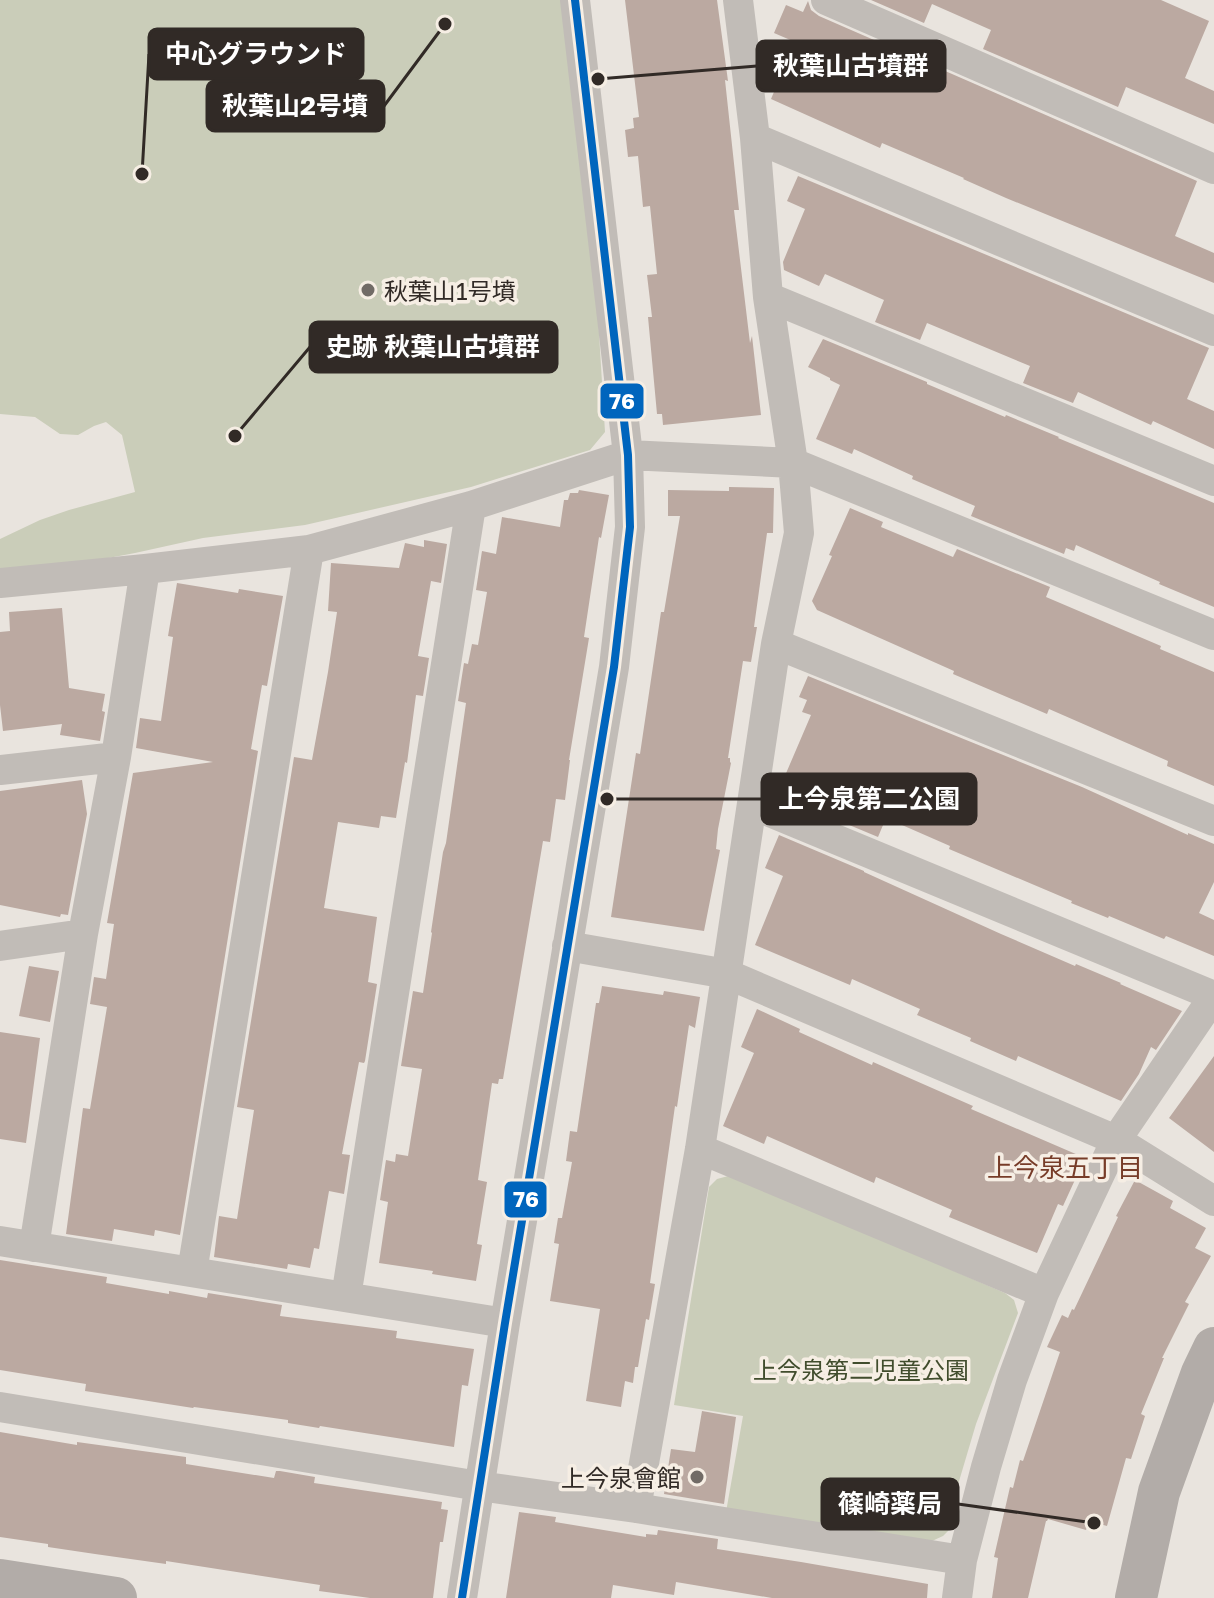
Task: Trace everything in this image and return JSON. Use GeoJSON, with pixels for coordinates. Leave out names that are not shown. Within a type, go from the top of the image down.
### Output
{"type":"FeatureCollection","features":[{"type":"Feature","properties":{"kind":"street"},"geometry":{"type":"LineString","coordinates":[[462,1598],[614,667],[630,527],[628,455],[575,0]]}},
{"type":"Feature","properties":{"kind":"street"},"geometry":{"type":"LineString","coordinates":[[636,1508],[700,1149],[776,644],[799,533],[793,463],[768,297],[755,138],[738,0]]}},
{"type":"Feature","properties":{"kind":"street"},"geometry":{"type":"LineString","coordinates":[[826,0],[1214,169]]}},
{"type":"Feature","properties":{"kind":"street"},"geometry":{"type":"LineString","coordinates":[[755,138],[1214,331]]}},
{"type":"Feature","properties":{"kind":"street"},"geometry":{"type":"LineString","coordinates":[[768,297],[1214,481]]}},
{"type":"Feature","properties":{"kind":"street"},"geometry":{"type":"LineString","coordinates":[[0,583],[309,550],[471,506],[628,455],[793,463],[1214,635]]}},
{"type":"Feature","properties":{"kind":"street"},"geometry":{"type":"LineString","coordinates":[[346,1297],[471,506]]}},
{"type":"Feature","properties":{"kind":"street"},"geometry":{"type":"LineString","coordinates":[[192,1272],[309,550]]}},
{"type":"Feature","properties":{"kind":"street"},"geometry":{"type":"LineString","coordinates":[[34,1247],[145,569]]}},
{"type":"Feature","properties":{"kind":"street"},"geometry":{"type":"LineString","coordinates":[[776,644],[1214,821]]}},
{"type":"Feature","properties":{"kind":"street"},"geometry":{"type":"LineString","coordinates":[[0,770],[116,757]]}},
{"type":"Feature","properties":{"kind":"street"},"geometry":{"type":"LineString","coordinates":[[753,805],[1214,996],[1116,1140],[1044,1293],[1012,1380],[986,1467],[962,1560],[957,1598]]}},
{"type":"Feature","properties":{"kind":"street"},"geometry":{"type":"LineString","coordinates":[[0,946],[83,934]]}},
{"type":"Feature","properties":{"kind":"street"},"geometry":{"type":"LineString","coordinates":[[567,946],[727,974],[1116,1140],[1214,1201]]}},
{"type":"Feature","properties":{"kind":"street"},"geometry":{"type":"LineString","coordinates":[[700,1149],[1044,1293]]}},
{"type":"Feature","properties":{"kind":"street"},"geometry":{"type":"LineString","coordinates":[[0,1241],[505,1323]]}},
{"type":"Feature","properties":{"kind":"street"},"geometry":{"type":"LineString","coordinates":[[1136,1598],[1159,1492],[1214,1348]]}},
{"type":"Feature","properties":{"kind":"street"},"geometry":{"type":"LineString","coordinates":[[0,1407],[479,1486],[962,1560]]}},
{"type":"Feature","properties":{"kind":"street"},"geometry":{"type":"LineString","coordinates":[[0,1580],[116,1598]]}},
{"type":"Feature","properties":{"kind":"green space"},"geometry":{"type":"Polygon","coordinates":[[[0,0],[563,0],[592,218],[605,432],[590,450],[471,487],[305,525],[203,538],[55,568],[0,570],[0,539],[40,520],[135,492],[122,435],[106,422],[78,435],[60,434],[35,417],[0,414],[0,0]]]}},
{"type":"Feature","properties":{"kind":"green space","name":"上今泉第二児童公園"},"geometry":{"type":"Polygon","coordinates":[[[732,1175],[1005,1293],[1014,1300],[1018,1313],[976,1424],[957,1488],[949,1530],[943,1536],[932,1541],[726,1512],[743,1416],[674,1405],[709,1187],[717,1179],[732,1175]]]}},
{"type":"Feature","properties":{"kind":"building"},"geometry":{"type":"Polygon","coordinates":[[[625,0],[717,0],[728,81],[725,80],[739,210],[734,210],[761,415],[663,425],[662,414],[657,414],[647,275],[657,274],[650,206],[643,207],[638,156],[628,157],[625,130],[634,128],[633,118],[639,117],[625,0]]]}},
{"type":"Feature","properties":{"kind":"building"},"geometry":{"type":"Polygon","coordinates":[[[871,0],[1161,0],[1209,21],[1185,78],[1214,91],[1214,124],[1126,87],[1118,107],[983,49],[991,30],[932,4],[924,23],[871,0]]]}},
{"type":"Feature","properties":{"kind":"building"},"geometry":{"type":"Polygon","coordinates":[[[808,1],[811,10],[819,16],[1197,181],[1175,236],[1214,253],[1214,283],[1006,198],[882,143],[880,148],[771,99],[795,42],[774,33],[786,5],[803,12],[808,1]]]}},
{"type":"Feature","properties":{"kind":"building"},"geometry":{"type":"Polygon","coordinates":[[[798,176],[1209,348],[1187,399],[1214,411],[1214,449],[1078,392],[1073,403],[1023,383],[1030,366],[927,323],[920,340],[875,322],[884,300],[825,274],[819,286],[784,270],[783,262],[805,209],[787,201],[798,176]]]}},
{"type":"Feature","properties":{"kind":"building"},"geometry":{"type":"Polygon","coordinates":[[[823,339],[1214,503],[1214,607],[1076,545],[1074,551],[1066,548],[1064,554],[971,516],[975,506],[912,479],[913,476],[854,449],[852,454],[816,439],[840,385],[808,367],[823,339]]]}},
{"type":"Feature","properties":{"kind":"building"},"geometry":{"type":"Polygon","coordinates":[[[729,487],[774,488],[773,533],[767,533],[751,662],[743,661],[728,758],[731,763],[718,829],[716,849],[720,850],[704,931],[611,917],[636,753],[640,754],[661,612],[664,612],[680,516],[668,516],[668,490],[729,491],[729,487]]]}},
{"type":"Feature","properties":{"kind":"building"},"geometry":{"type":"Polygon","coordinates":[[[579,490],[609,495],[599,537],[584,637],[589,638],[565,800],[556,799],[550,842],[543,841],[503,1079],[499,1079],[498,1084],[492,1083],[478,1180],[487,1182],[477,1244],[482,1245],[476,1281],[379,1263],[388,1202],[380,1200],[386,1160],[395,1162],[396,1154],[408,1156],[422,1069],[401,1066],[413,991],[423,993],[466,703],[458,701],[464,663],[468,664],[472,644],[478,645],[487,592],[476,590],[482,551],[496,554],[502,517],[560,527],[564,500],[568,500],[570,493],[578,493],[579,490]]]}},
{"type":"Feature","properties":{"kind":"building"},"geometry":{"type":"Polygon","coordinates":[[[850,508],[883,522],[881,527],[953,557],[957,549],[1050,587],[1046,597],[1214,672],[1214,786],[1167,766],[1168,761],[1049,709],[1047,714],[953,674],[954,671],[817,610],[812,601],[850,508]]]}},
{"type":"Feature","properties":{"kind":"building"},"geometry":{"type":"Polygon","coordinates":[[[424,540],[447,544],[441,583],[431,581],[418,656],[429,658],[423,696],[416,695],[396,818],[381,816],[379,828],[338,822],[324,908],[377,917],[368,982],[377,984],[365,1061],[359,1062],[342,1154],[350,1155],[344,1194],[329,1191],[319,1249],[314,1248],[310,1268],[288,1264],[287,1269],[214,1257],[219,1216],[237,1219],[254,1110],[237,1107],[294,757],[312,760],[328,672],[337,612],[328,611],[331,563],[399,568],[405,543],[424,547],[424,540]]]}},
{"type":"Feature","properties":{"kind":"building"},"geometry":{"type":"Polygon","coordinates":[[[177,583],[238,593],[239,589],[283,596],[267,686],[262,685],[251,749],[258,751],[180,1235],[155,1230],[154,1236],[114,1229],[112,1241],[66,1234],[83,1108],[90,1109],[107,1007],[90,1004],[94,977],[106,979],[114,924],[107,923],[133,773],[213,762],[136,748],[140,718],[161,721],[173,637],[168,636],[177,583]]]}},
{"type":"Feature","properties":{"kind":"building"},"geometry":{"type":"Polygon","coordinates":[[[62,608],[69,688],[105,694],[100,741],[60,735],[62,724],[3,731],[0,632],[10,631],[9,612],[62,608]]]}},
{"type":"Feature","properties":{"kind":"building"},"geometry":{"type":"Polygon","coordinates":[[[808,676],[1214,844],[1214,882],[1199,913],[1214,920],[1214,956],[1071,903],[886,818],[878,837],[794,802],[797,792],[781,785],[811,715],[802,712],[807,700],[799,697],[808,676]]]}},
{"type":"Feature","properties":{"kind":"building"},"geometry":{"type":"Polygon","coordinates":[[[82,780],[87,814],[68,915],[61,914],[60,917],[0,905],[0,791],[82,780]]]}},
{"type":"Feature","properties":{"kind":"building"},"geometry":{"type":"Polygon","coordinates":[[[779,835],[1182,1011],[1156,1050],[1151,1047],[1139,1074],[1121,1101],[1018,1056],[1016,1061],[970,1041],[971,1038],[917,1015],[920,1009],[852,979],[850,985],[755,945],[783,876],[765,868],[779,835]]]}},
{"type":"Feature","properties":{"kind":"building"},"geometry":{"type":"Polygon","coordinates":[[[29,966],[59,971],[50,1022],[19,1016],[29,966]]]}},
{"type":"Feature","properties":{"kind":"building"},"geometry":{"type":"Polygon","coordinates":[[[602,986],[700,997],[695,1028],[689,1025],[675,1106],[650,1283],[655,1284],[649,1320],[646,1319],[633,1383],[625,1381],[621,1407],[586,1401],[600,1309],[550,1301],[559,1244],[554,1243],[572,1162],[566,1161],[570,1131],[577,1132],[596,1003],[599,1003],[602,986]]]}},
{"type":"Feature","properties":{"kind":"building"},"geometry":{"type":"Polygon","coordinates":[[[757,1009],[800,1029],[799,1032],[973,1106],[971,1109],[1085,1158],[1063,1206],[1058,1204],[1037,1253],[949,1217],[952,1210],[876,1177],[874,1183],[767,1136],[764,1144],[723,1126],[754,1053],[741,1047],[757,1009]]]}},
{"type":"Feature","properties":{"kind":"building"},"geometry":{"type":"Polygon","coordinates":[[[0,1032],[40,1038],[26,1143],[0,1139],[0,1032]]]}},
{"type":"Feature","properties":{"kind":"building"},"geometry":{"type":"Polygon","coordinates":[[[1214,1056],[1214,1152],[1169,1118],[1214,1056]]]}},
{"type":"Feature","properties":{"kind":"building"},"geometry":{"type":"Polygon","coordinates":[[[1135,1180],[1173,1201],[1170,1208],[1206,1228],[1195,1248],[1211,1256],[1185,1302],[1189,1304],[1162,1358],[1141,1414],[1145,1416],[1131,1459],[1126,1458],[1107,1526],[1089,1521],[1086,1530],[1048,1519],[1028,1598],[992,1598],[998,1558],[994,1557],[1010,1487],[1013,1488],[1020,1460],[1023,1461],[1060,1352],[1047,1347],[1062,1315],[1068,1318],[1074,1310],[1135,1180]]]}},
{"type":"Feature","properties":{"kind":"building"},"geometry":{"type":"Polygon","coordinates":[[[0,1260],[107,1277],[106,1283],[169,1294],[169,1291],[207,1298],[208,1293],[282,1305],[280,1316],[397,1331],[396,1338],[474,1349],[468,1386],[462,1385],[454,1447],[85,1391],[86,1384],[0,1370],[0,1260]]]}},
{"type":"Feature","properties":{"kind":"building","name":"上今泉會館"},"geometry":{"type":"Polygon","coordinates":[[[702,1411],[736,1417],[724,1504],[664,1494],[671,1449],[695,1452],[702,1411]]]}},
{"type":"Feature","properties":{"kind":"building"},"geometry":{"type":"Polygon","coordinates":[[[0,1432],[77,1445],[77,1442],[186,1457],[186,1464],[274,1478],[276,1471],[280,1471],[315,1477],[314,1483],[442,1502],[441,1509],[448,1510],[443,1542],[440,1542],[433,1598],[370,1598],[319,1591],[320,1585],[166,1561],[166,1564],[48,1547],[48,1544],[0,1537],[0,1432]]]}},
{"type":"Feature","properties":{"kind":"building"},"geometry":{"type":"Polygon","coordinates":[[[519,1512],[556,1517],[555,1522],[646,1537],[646,1534],[657,1535],[658,1530],[718,1539],[717,1549],[928,1584],[927,1598],[772,1598],[676,1582],[674,1595],[613,1585],[611,1598],[506,1598],[519,1512]]]}},
{"type":"Feature","properties":{"kind":"transit line","name":"76"},"geometry":{"type":"LineString","coordinates":[[462,1598],[614,667],[630,527],[628,455],[575,0]]}},
{"type":"Feature","properties":{"kind":"place","name":"秋葉山2号墳"},"geometry":{"type":"Point","coordinates":[445,24]}},
{"type":"Feature","properties":{"kind":"place","name":"秋葉山古墳群"},"geometry":{"type":"Point","coordinates":[598,79]}},
{"type":"Feature","properties":{"kind":"place","name":"中心グラウンド"},"geometry":{"type":"Point","coordinates":[142,174]}},
{"type":"Feature","properties":{"kind":"place","name":"秋葉山1号墳"},"geometry":{"type":"Point","coordinates":[368,290]}},
{"type":"Feature","properties":{"kind":"place","name":"史跡 秋葉山古墳群"},"geometry":{"type":"Point","coordinates":[235,436]}},
{"type":"Feature","properties":{"kind":"place","name":"上今泉第二公園"},"geometry":{"type":"Point","coordinates":[607,799]}},
{"type":"Feature","properties":{"kind":"place","name":"上今泉會館"},"geometry":{"type":"Point","coordinates":[697,1477]}},
{"type":"Feature","properties":{"kind":"place","name":"篠崎薬局"},"geometry":{"type":"Point","coordinates":[1094,1523]}},
{"type":"Feature","properties":{"kind":"district","name":"上今泉五丁目"},"geometry":{"type":"Point","coordinates":[1065,1167]}}]}
